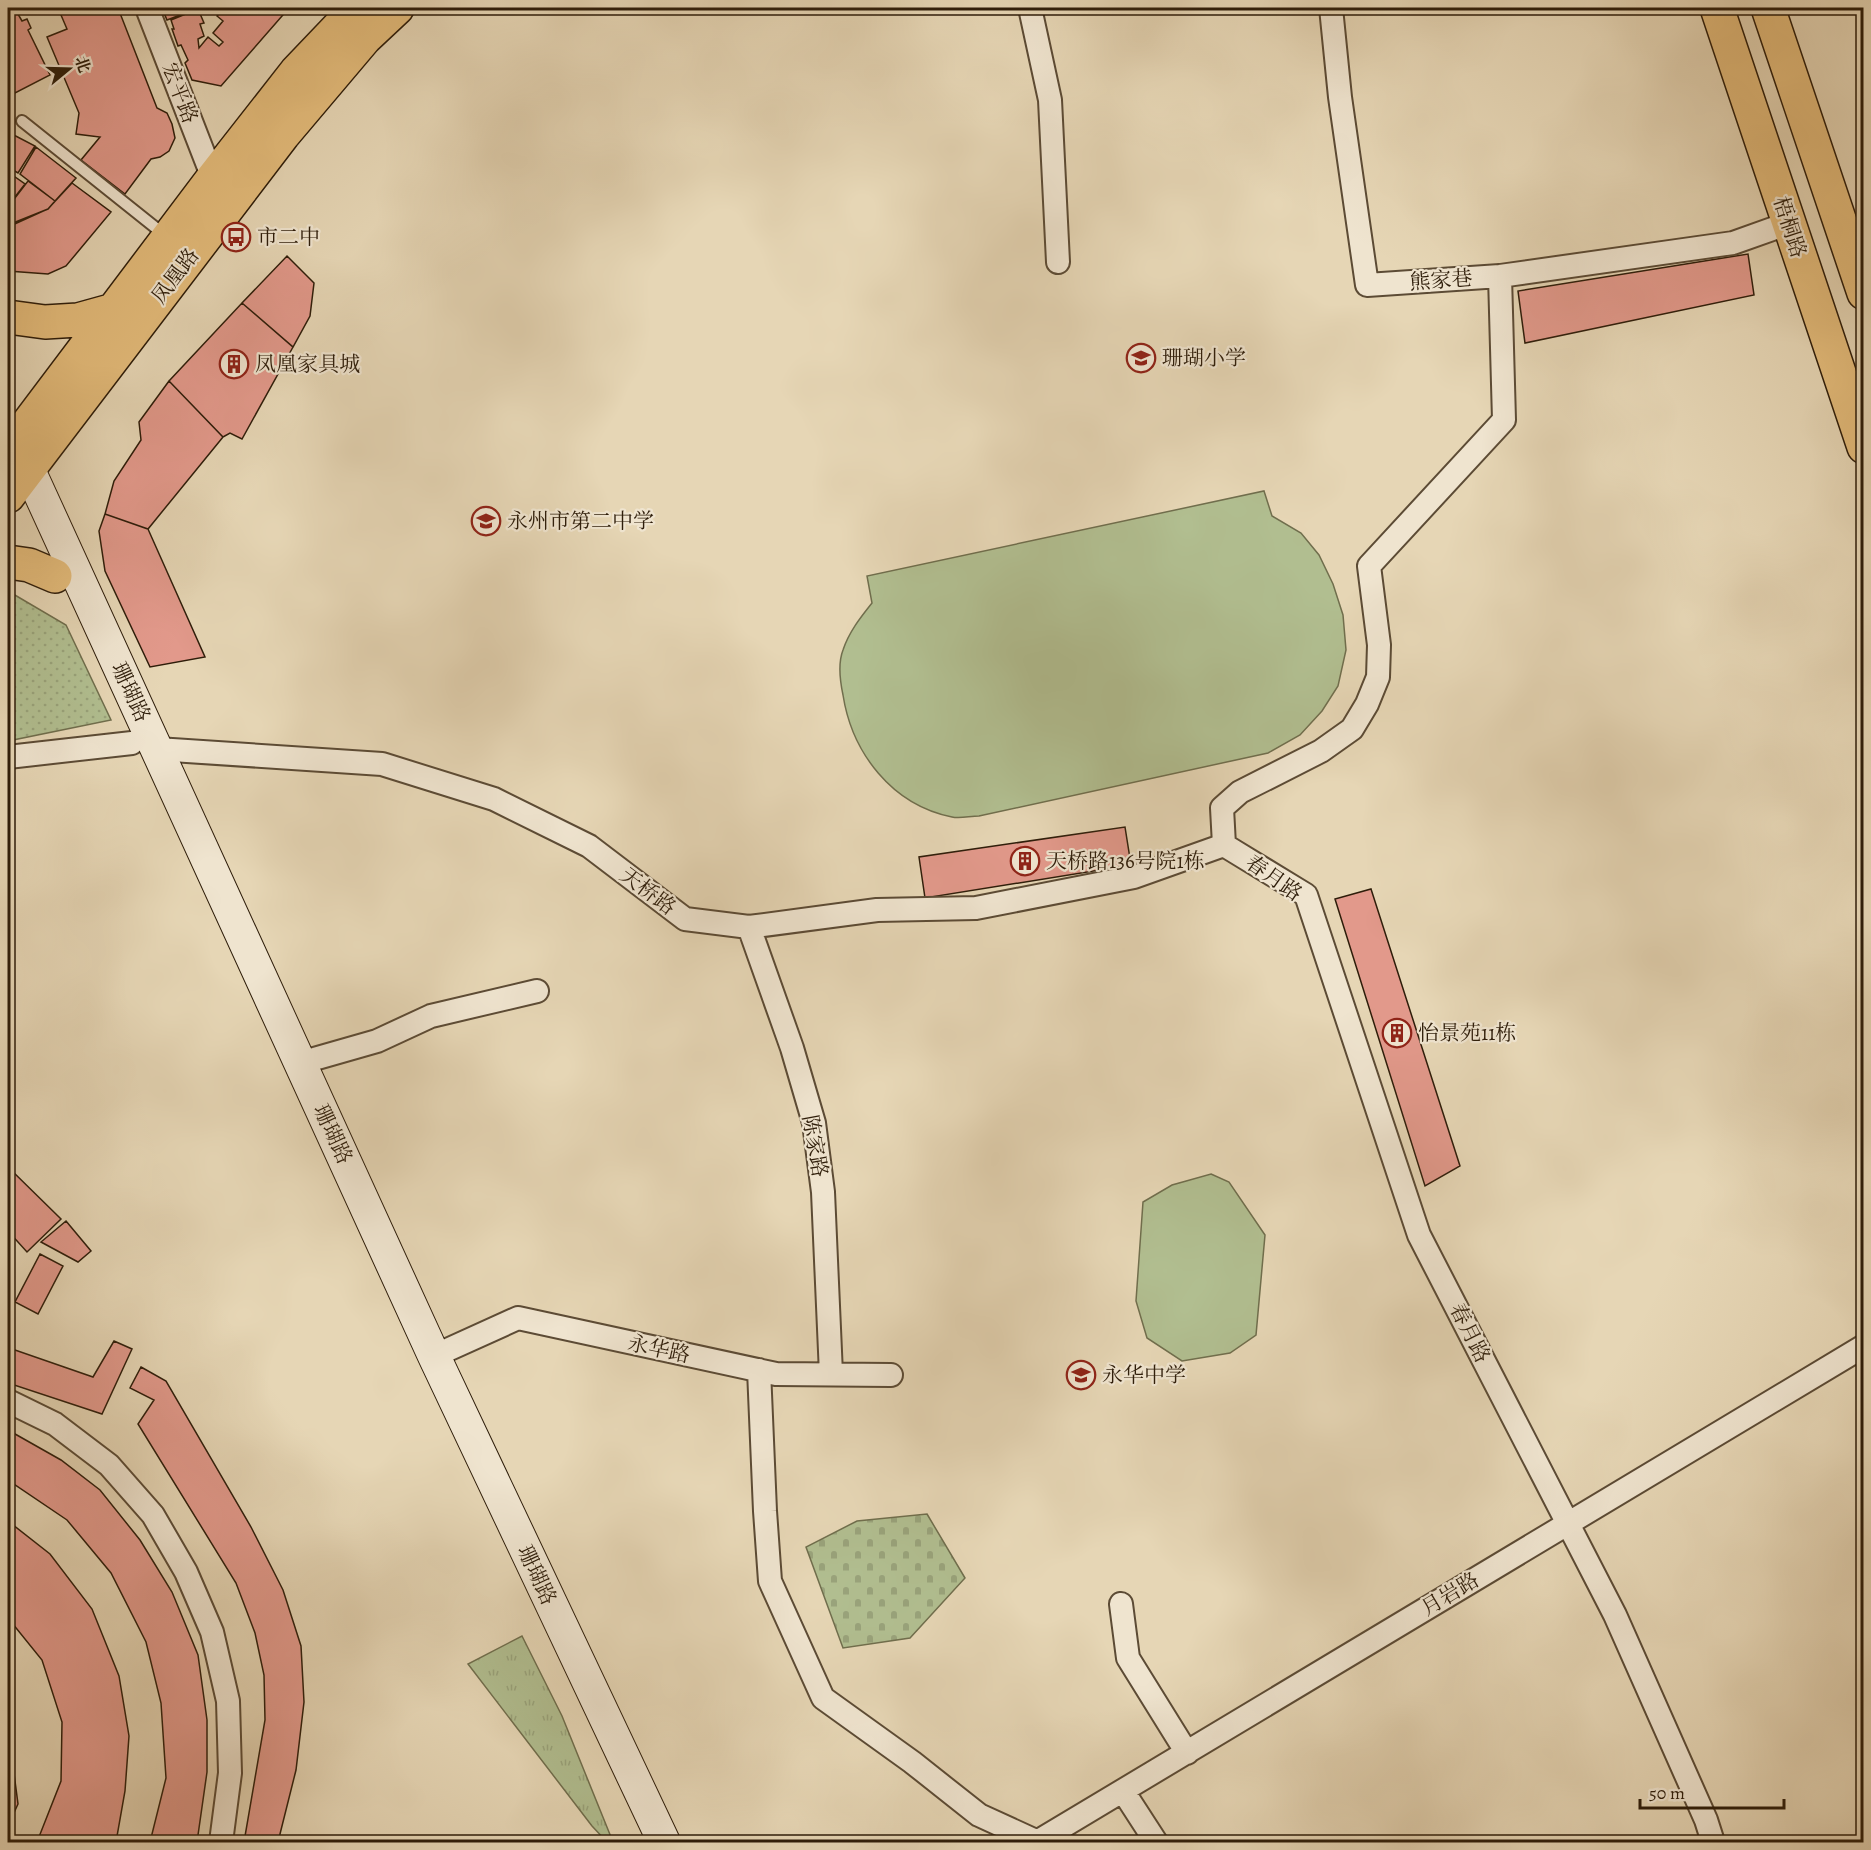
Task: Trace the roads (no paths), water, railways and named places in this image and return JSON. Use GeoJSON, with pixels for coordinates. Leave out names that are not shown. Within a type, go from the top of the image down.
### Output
{"type":"FeatureCollection","features":[{"type":"Feature","properties":{"kind":"main road","name":"凤凰路"},"geometry":{"type":"LineString","coordinates":[[13,463],[114,310],[213,178],[297,72],[357,8]]}},
{"type":"Feature","properties":{"kind":"main road","name":"凤凰路"},"geometry":{"type":"LineString","coordinates":[[13,463],[283,135],[365,38],[397,8]]}},
{"type":"Feature","properties":{"kind":"main road","name":"梧桐路"},"geometry":{"type":"LineString","coordinates":[[1717,8],[1863,447]]}},
{"type":"Feature","properties":{"kind":"main road"},"geometry":{"type":"LineString","coordinates":[[1768,8],[1863,293]]}},
{"type":"Feature","properties":{"kind":"main road"},"geometry":{"type":"LineString","coordinates":[[8,318],[45,322],[78,320],[114,310]]}},
{"type":"Feature","properties":{"kind":"main road","name":"珊瑚路"},"geometry":{"type":"LineString","coordinates":[[13,463],[55,576],[145,746],[418,1363],[643,1842]]}},
{"type":"Feature","properties":{"kind":"main road","name":"珊瑚路"},"geometry":{"type":"LineString","coordinates":[[13,463],[145,746],[300,1063],[434,1356],[664,1842]]}},
{"type":"Feature","properties":{"kind":"main road"},"geometry":{"type":"LineString","coordinates":[[8,562],[29,565],[55,576]]}},
{"type":"Feature","properties":{"kind":"street","name":"宏平路"},"geometry":{"type":"LineString","coordinates":[[147,8],[213,178]]}},
{"type":"Feature","properties":{"kind":"street"},"geometry":{"type":"LineString","coordinates":[[1029,8],[1050,99],[1058,262]]}},
{"type":"Feature","properties":{"kind":"street","name":"熊家巷"},"geometry":{"type":"LineString","coordinates":[[1331,8],[1340,98],[1367,285],[1500,276],[1733,243],[1789,224]]}},
{"type":"Feature","properties":{"kind":"street"},"geometry":{"type":"LineString","coordinates":[[1224,844],[1222,808],[1240,792],[1321,751],[1352,729],[1367,704],[1378,677],[1379,645],[1369,566],[1504,420],[1500,276]]}},
{"type":"Feature","properties":{"kind":"street","name":"天桥路"},"geometry":{"type":"LineString","coordinates":[[8,757],[145,746],[382,764],[494,799],[589,846],[685,919],[749,927],[877,910],[976,908],[1134,877],[1224,844]]}},
{"type":"Feature","properties":{"kind":"street","name":"春月路"},"geometry":{"type":"LineString","coordinates":[[1224,844],[1306,895],[1419,1235],[1615,1615],[1706,1820],[1713,1842]]}},
{"type":"Feature","properties":{"kind":"street","name":"陈家路"},"geometry":{"type":"LineString","coordinates":[[749,927],[792,1048],[814,1123],[823,1192],[831,1374]]}},
{"type":"Feature","properties":{"kind":"street"},"geometry":{"type":"LineString","coordinates":[[300,1063],[377,1041],[431,1016],[537,991]]}},
{"type":"Feature","properties":{"kind":"street","name":"永华路"},"geometry":{"type":"LineString","coordinates":[[434,1356],[518,1318],[776,1374],[891,1375]]}},
{"type":"Feature","properties":{"kind":"street","name":"月岩路"},"geometry":{"type":"LineString","coordinates":[[1037,1842],[1863,1346]]}},
{"type":"Feature","properties":{"kind":"street"},"geometry":{"type":"LineString","coordinates":[[759,1370],[770,1581],[823,1698],[912,1762],[979,1815],[1037,1842]]}},
{"type":"Feature","properties":{"kind":"street"},"geometry":{"type":"LineString","coordinates":[[8,1401],[55,1424],[109,1465],[153,1515],[186,1572],[212,1632],[228,1701],[230,1773],[220,1842]]}},
{"type":"Feature","properties":{"kind":"street"},"geometry":{"type":"LineString","coordinates":[[1120,1604],[1128,1658],[1187,1753]]}},
{"type":"Feature","properties":{"kind":"street"},"geometry":{"type":"LineString","coordinates":[[1123,1791],[1156,1842]]}},
{"type":"Feature","properties":{"kind":"lane"},"geometry":{"type":"LineString","coordinates":[[22,121],[168,238]]}},
{"type":"Feature","properties":{"kind":"place","name":"市二中"},"geometry":{"type":"Point","coordinates":[236,237]}},
{"type":"Feature","properties":{"kind":"place","name":"珊瑚小学"},"geometry":{"type":"Point","coordinates":[1141,358]}},
{"type":"Feature","properties":{"kind":"place","name":"凤凰家具城"},"geometry":{"type":"Point","coordinates":[234,364]}},
{"type":"Feature","properties":{"kind":"place","name":"永州市第二中学"},"geometry":{"type":"Point","coordinates":[486,521]}},
{"type":"Feature","properties":{"kind":"place","name":"天桥路136号院1栋"},"geometry":{"type":"Point","coordinates":[1025,861]}},
{"type":"Feature","properties":{"kind":"place","name":"怡景苑11栋"},"geometry":{"type":"Point","coordinates":[1397,1033]}},
{"type":"Feature","properties":{"kind":"place","name":"永华中学"},"geometry":{"type":"Point","coordinates":[1081,1375]}}]}
